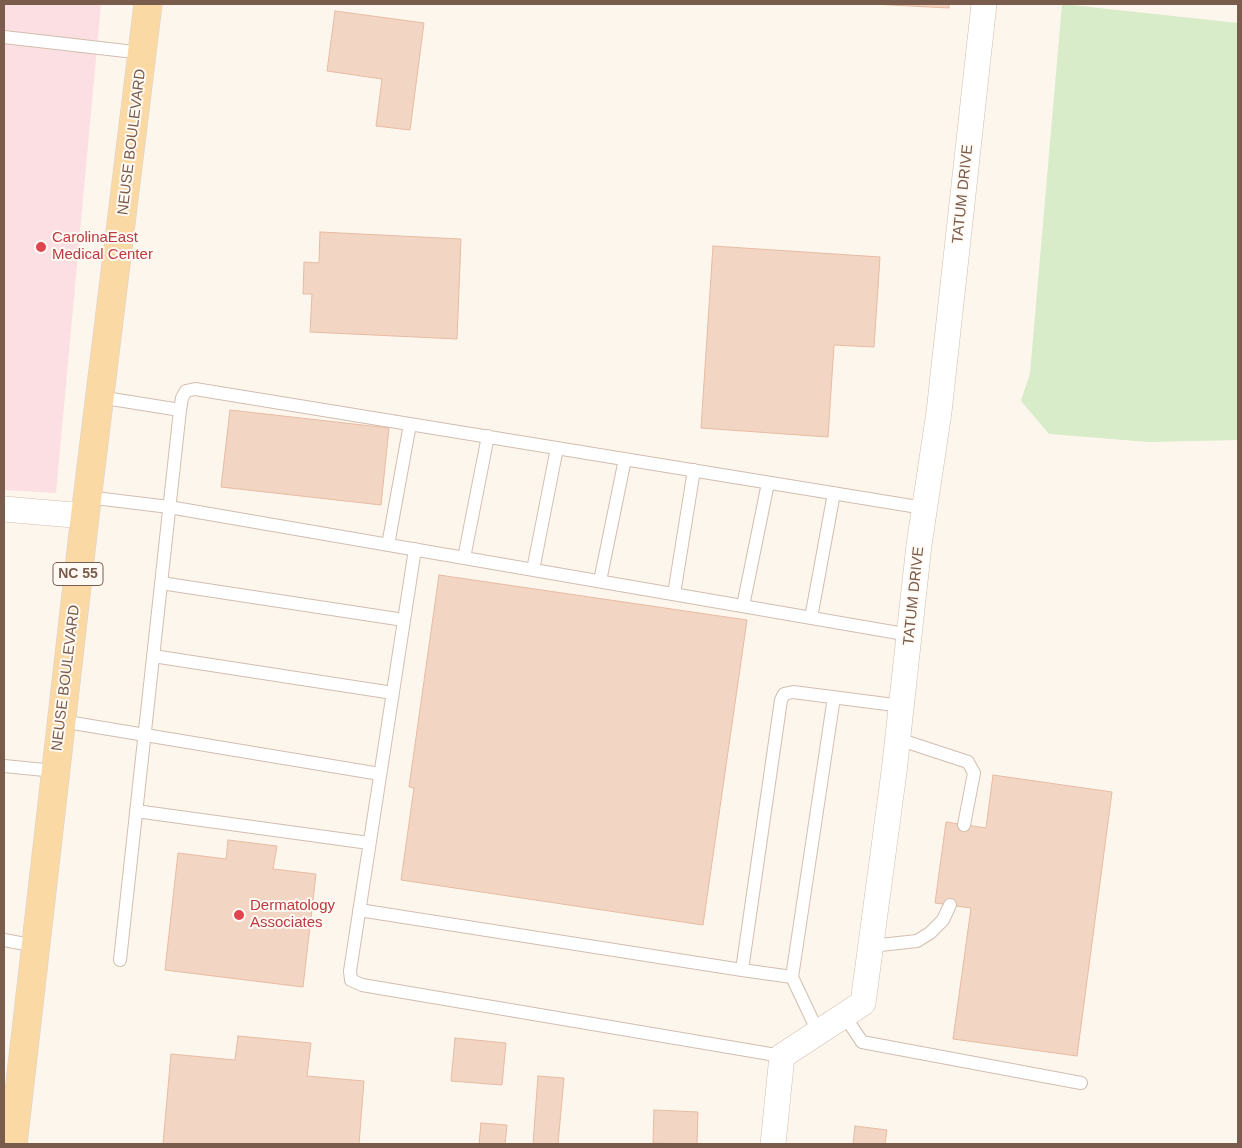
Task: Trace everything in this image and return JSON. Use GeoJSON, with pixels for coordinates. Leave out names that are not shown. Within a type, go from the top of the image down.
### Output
{"type":"FeatureCollection","features":[{"type":"Feature","properties":{"kind":"main road","name":"NEUSE BOULEVARD"},"geometry":{"type":"LineString","coordinates":[[13,1144],[86,507],[148,4]]}},
{"type":"Feature","properties":{"kind":"street","name":"TATUM DRIVE"},"geometry":{"type":"LineString","coordinates":[[782,1056],[863,1003],[898,739],[924,508],[939,412],[984,4]]}},
{"type":"Feature","properties":{"kind":"street"},"geometry":{"type":"LineString","coordinates":[[4,509],[86,507]]}},
{"type":"Feature","properties":{"kind":"street"},"geometry":{"type":"LineString","coordinates":[[773,1144],[782,1056]]}},
{"type":"Feature","properties":{"kind":"lane"},"geometry":{"type":"LineString","coordinates":[[4,37],[143,53]]}},
{"type":"Feature","properties":{"kind":"lane"},"geometry":{"type":"LineString","coordinates":[[120,960],[180,410],[186,392],[196,389],[924,508]]}},
{"type":"Feature","properties":{"kind":"lane"},"geometry":{"type":"LineString","coordinates":[[100,397],[180,410]]}},
{"type":"Feature","properties":{"kind":"lane"},"geometry":{"type":"LineString","coordinates":[[388,545],[410,424]]}},
{"type":"Feature","properties":{"kind":"lane"},"geometry":{"type":"LineString","coordinates":[[464,558],[488,436]]}},
{"type":"Feature","properties":{"kind":"lane"},"geometry":{"type":"LineString","coordinates":[[533,570],[557,448]]}},
{"type":"Feature","properties":{"kind":"lane"},"geometry":{"type":"LineString","coordinates":[[600,581],[625,459]]}},
{"type":"Feature","properties":{"kind":"lane"},"geometry":{"type":"LineString","coordinates":[[674,594],[694,470]]}},
{"type":"Feature","properties":{"kind":"lane"},"geometry":{"type":"LineString","coordinates":[[743,606],[768,483]]}},
{"type":"Feature","properties":{"kind":"lane"},"geometry":{"type":"LineString","coordinates":[[811,618],[834,493]]}},
{"type":"Feature","properties":{"kind":"lane"},"geometry":{"type":"LineString","coordinates":[[86,507],[169,507],[910,635]]}},
{"type":"Feature","properties":{"kind":"lane"},"geometry":{"type":"LineString","coordinates":[[415,549],[359,910],[350,971],[351,980],[362,985],[782,1056]]}},
{"type":"Feature","properties":{"kind":"lane"},"geometry":{"type":"LineString","coordinates":[[161,583],[404,620]]}},
{"type":"Feature","properties":{"kind":"lane"},"geometry":{"type":"LineString","coordinates":[[153,656],[393,693]]}},
{"type":"Feature","properties":{"kind":"lane"},"geometry":{"type":"LineString","coordinates":[[742,970],[781,700],[784,694],[793,692],[902,706]]}},
{"type":"Feature","properties":{"kind":"lane"},"geometry":{"type":"LineString","coordinates":[[818,1032],[792,977],[834,697]]}},
{"type":"Feature","properties":{"kind":"lane"},"geometry":{"type":"LineString","coordinates":[[61,720],[380,774]]}},
{"type":"Feature","properties":{"kind":"lane"},"geometry":{"type":"LineString","coordinates":[[898,739],[968,762],[974,773],[964,825]]}},
{"type":"Feature","properties":{"kind":"lane"},"geometry":{"type":"LineString","coordinates":[[4,766],[55,771]]}},
{"type":"Feature","properties":{"kind":"lane"},"geometry":{"type":"LineString","coordinates":[[136,811],[369,843]]}},
{"type":"Feature","properties":{"kind":"lane"},"geometry":{"type":"LineString","coordinates":[[871,946],[917,941],[930,934],[943,920],[950,905]]}},
{"type":"Feature","properties":{"kind":"lane"},"geometry":{"type":"LineString","coordinates":[[359,910],[792,977]]}},
{"type":"Feature","properties":{"kind":"lane"},"geometry":{"type":"LineString","coordinates":[[4,940],[36,946]]}},
{"type":"Feature","properties":{"kind":"lane"},"geometry":{"type":"LineString","coordinates":[[844,1015],[862,1042],[1081,1083]]}},
{"type":"Feature","properties":{"kind":"shaded area","name":"CarolinaEast Medical Center"},"geometry":{"type":"Polygon","coordinates":[[[4,4],[101,4],[56,493],[4,490],[4,4]]]}},
{"type":"Feature","properties":{"kind":"green space"},"geometry":{"type":"Polygon","coordinates":[[[1062,4],[1238,23],[1238,440],[1149,442],[1049,434],[1021,401],[1030,373],[1062,4]]]}},
{"type":"Feature","properties":{"kind":"building"},"geometry":{"type":"Polygon","coordinates":[[[871,4],[949,4],[949,8],[871,4]]]}},
{"type":"Feature","properties":{"kind":"building"},"geometry":{"type":"Polygon","coordinates":[[[335,11],[424,23],[410,130],[376,126],[382,79],[327,71],[335,11]]]}},
{"type":"Feature","properties":{"kind":"building"},"geometry":{"type":"Polygon","coordinates":[[[320,232],[461,239],[457,339],[310,332],[312,294],[303,294],[304,262],[319,263],[320,232]]]}},
{"type":"Feature","properties":{"kind":"building"},"geometry":{"type":"Polygon","coordinates":[[[713,246],[880,257],[874,347],[834,345],[828,437],[701,428],[713,246]]]}},
{"type":"Feature","properties":{"kind":"building"},"geometry":{"type":"Polygon","coordinates":[[[230,410],[389,428],[381,505],[221,487],[230,410]]]}},
{"type":"Feature","properties":{"kind":"building"},"geometry":{"type":"Polygon","coordinates":[[[439,575],[747,620],[703,925],[401,880],[414,788],[409,787],[439,575]]]}},
{"type":"Feature","properties":{"kind":"building"},"geometry":{"type":"Polygon","coordinates":[[[993,775],[1112,792],[1077,1056],[953,1039],[971,908],[935,903],[946,822],[986,828],[993,775]]]}},
{"type":"Feature","properties":{"kind":"building"},"geometry":{"type":"Polygon","coordinates":[[[228,840],[277,846],[273,869],[316,874],[303,987],[165,970],[178,853],[226,859],[228,840]]]}},
{"type":"Feature","properties":{"kind":"building"},"geometry":{"type":"Polygon","coordinates":[[[238,1036],[311,1043],[307,1076],[364,1081],[359,1144],[163,1144],[171,1054],[235,1060],[238,1036]]]}},
{"type":"Feature","properties":{"kind":"building"},"geometry":{"type":"Polygon","coordinates":[[[455,1038],[506,1043],[502,1085],[451,1081],[455,1038]]]}},
{"type":"Feature","properties":{"kind":"building"},"geometry":{"type":"Polygon","coordinates":[[[538,1076],[564,1078],[558,1144],[533,1144],[538,1076]]]}},
{"type":"Feature","properties":{"kind":"building"},"geometry":{"type":"Polygon","coordinates":[[[654,1110],[698,1112],[697,1144],[653,1143],[654,1110]]]}},
{"type":"Feature","properties":{"kind":"building"},"geometry":{"type":"Polygon","coordinates":[[[481,1123],[507,1125],[505,1144],[479,1144],[481,1123]]]}},
{"type":"Feature","properties":{"kind":"building"},"geometry":{"type":"Polygon","coordinates":[[[855,1126],[887,1130],[885,1144],[853,1144],[855,1126]]]}},
{"type":"Feature","properties":{"kind":"place","name":"CarolinaEast Medical Center"},"geometry":{"type":"Point","coordinates":[41,247]}},
{"type":"Feature","properties":{"kind":"place","name":"Dermatology Associates"},"geometry":{"type":"Point","coordinates":[239,915]}}]}
